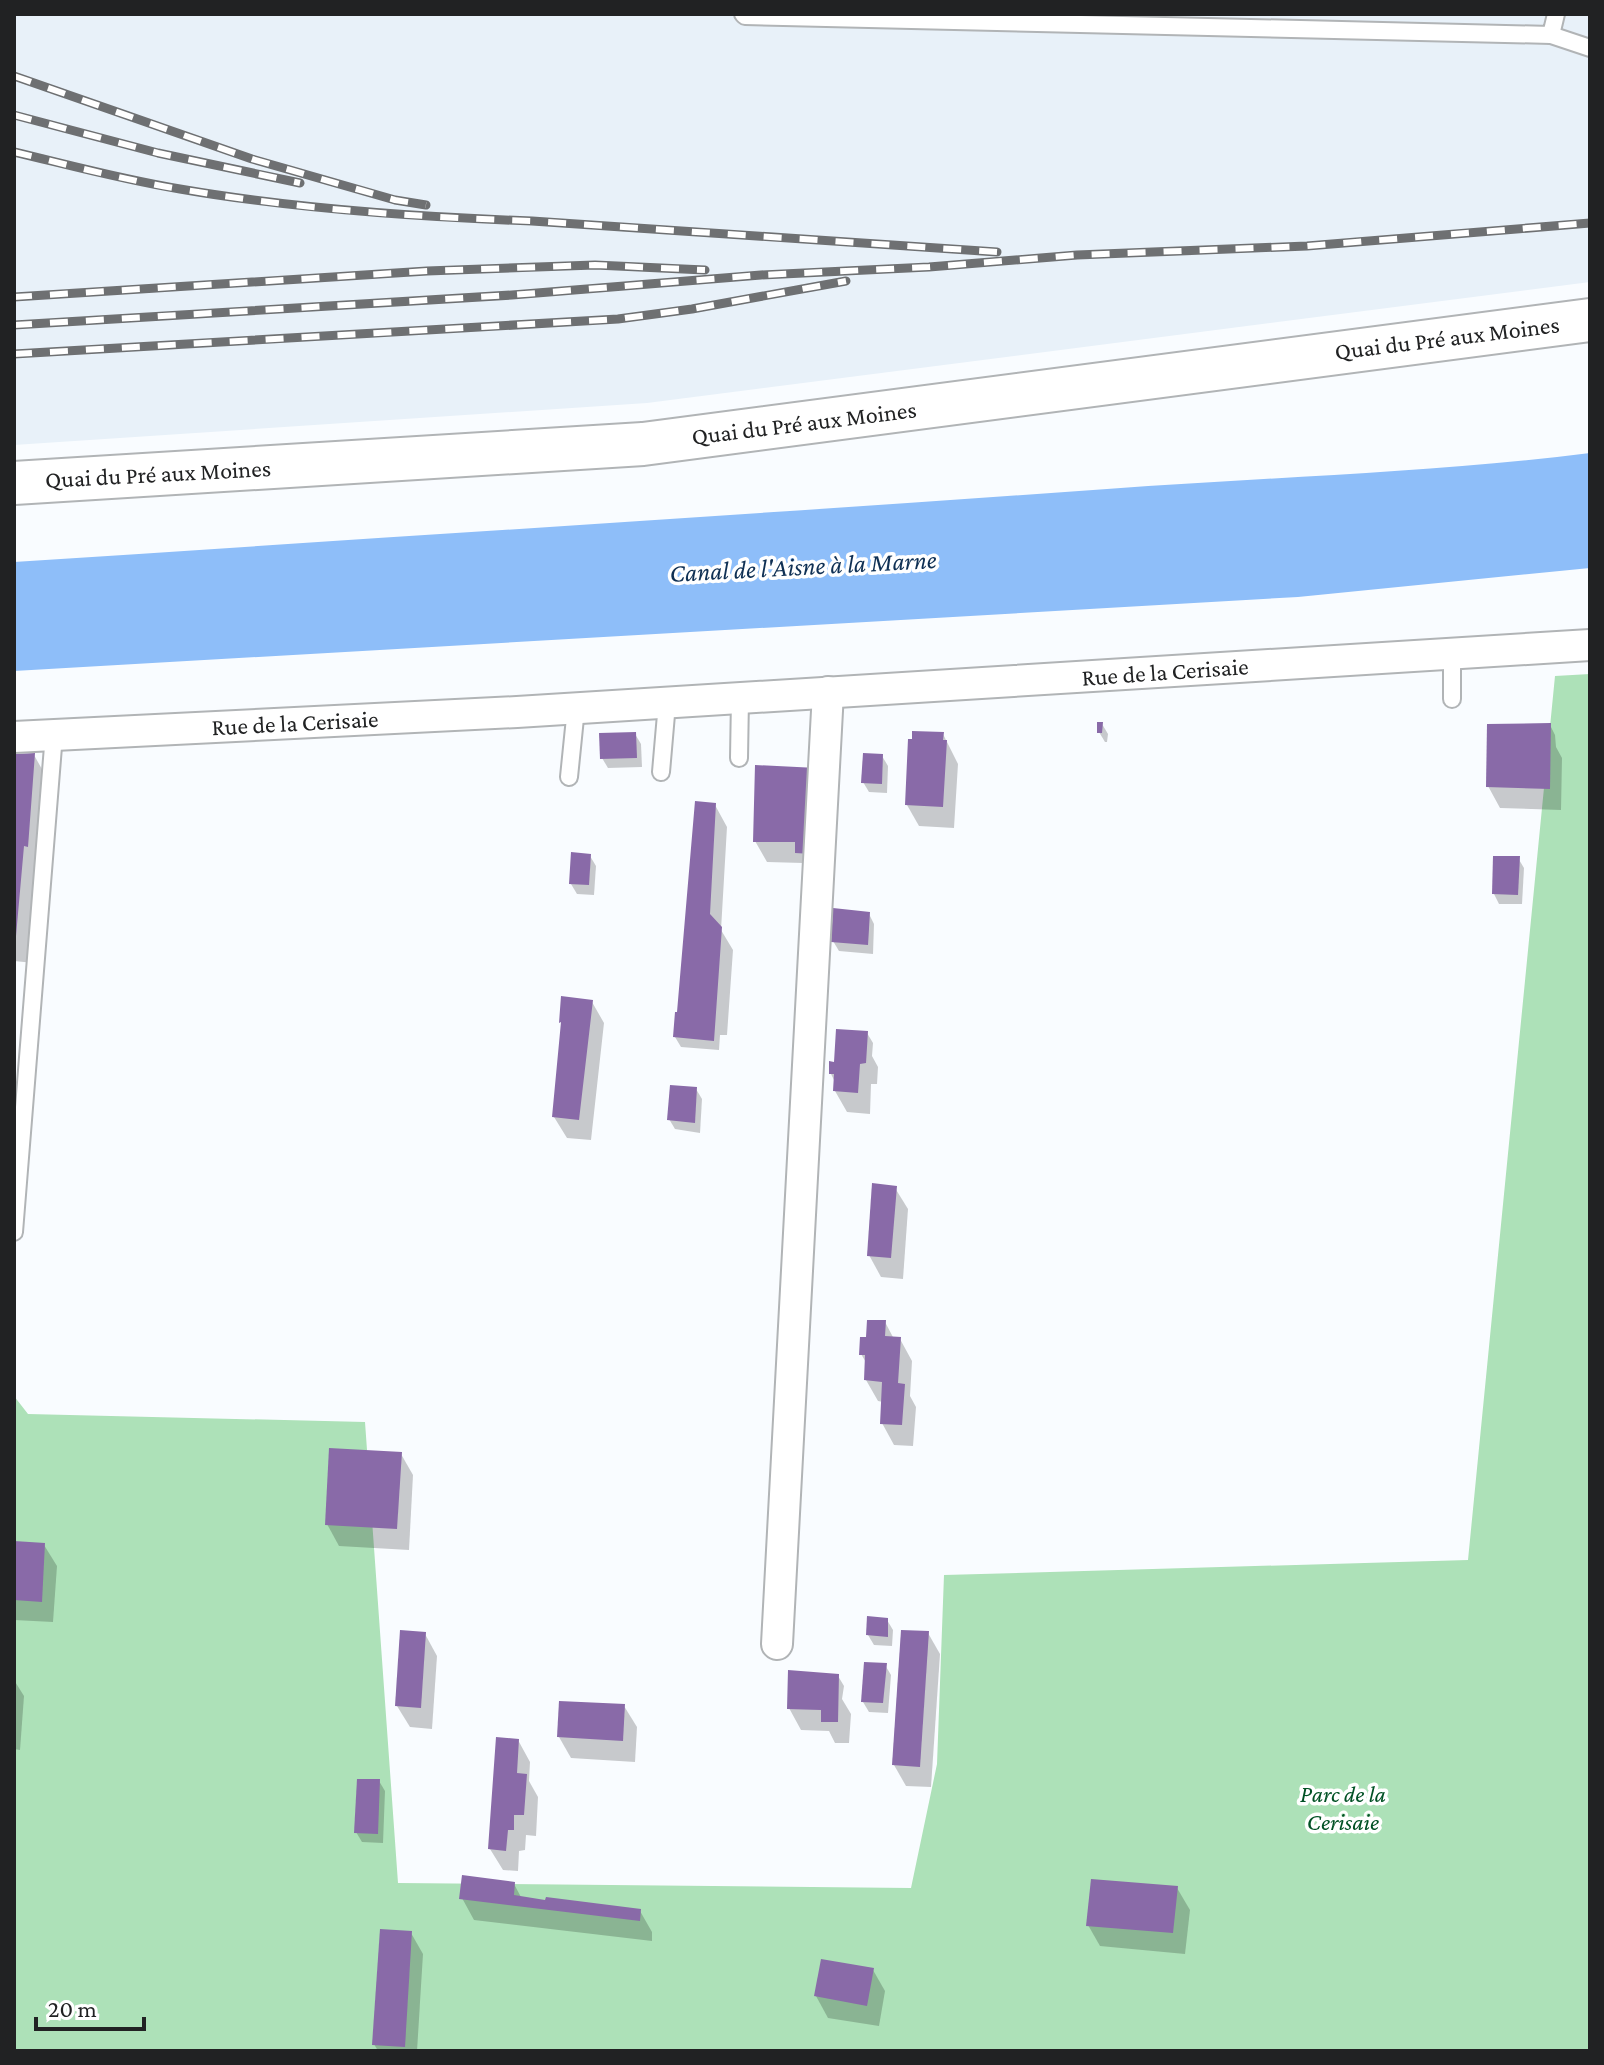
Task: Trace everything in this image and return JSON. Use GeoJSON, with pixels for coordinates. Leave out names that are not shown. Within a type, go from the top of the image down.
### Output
{"type":"FeatureCollection","features":[{"type":"Feature","properties":{"kind":"street","name":"Quai du Pré aux Moines"},"geometry":{"type":"LineString","coordinates":[[14,483],[643,444],[1590,320]]}},
{"type":"Feature","properties":{"kind":"street","name":"Rue de la Cerisaie"},"geometry":{"type":"LineString","coordinates":[[14,737],[667,703],[1590,645]]}},
{"type":"Feature","properties":{"kind":"street"},"geometry":{"type":"LineString","coordinates":[[777,1644],[828,692]]}},
{"type":"Feature","properties":{"kind":"lane"},"geometry":{"type":"LineString","coordinates":[[743,14],[1551,35],[1590,48]]}},
{"type":"Feature","properties":{"kind":"lane"},"geometry":{"type":"LineString","coordinates":[[1551,35],[1556,14]]}},
{"type":"Feature","properties":{"kind":"lane"},"geometry":{"type":"LineString","coordinates":[[1452,654],[1452,699]]}},
{"type":"Feature","properties":{"kind":"lane"},"geometry":{"type":"LineString","coordinates":[[739,758],[740,698]]}},
{"type":"Feature","properties":{"kind":"lane"},"geometry":{"type":"LineString","coordinates":[[661,772],[667,703]]}},
{"type":"Feature","properties":{"kind":"lane"},"geometry":{"type":"LineString","coordinates":[[569,777],[576,708]]}},
{"type":"Feature","properties":{"kind":"lane"},"geometry":{"type":"LineString","coordinates":[[14,1232],[54,734]]}},
{"type":"Feature","properties":{"kind":"shaded area"},"geometry":{"type":"Polygon","coordinates":[[[14,14],[1590,14],[1590,282],[647,403],[14,445],[14,14]]]}},
{"type":"Feature","properties":{"kind":"green space","name":"Parc de la Cerisaie"},"geometry":{"type":"Polygon","coordinates":[[[1590,674],[1590,2051],[14,2051],[14,1396],[28,1414],[365,1422],[398,1883],[911,1888],[937,1764],[944,1575],[1468,1560],[1555,676],[1590,674]]]}},
{"type":"Feature","properties":{"kind":"water","name":"Canal de l'Aisne à la Marne"},"geometry":{"type":"Polygon","coordinates":[[[1590,453],[1590,568],[1298,597],[14,671],[14,562],[1409,470],[1590,453]]]}},
{"type":"Feature","properties":{"kind":"building"},"geometry":{"type":"Polygon","coordinates":[[[1097,722],[1103,722],[1102,733],[1097,733],[1097,722]]]}},
{"type":"Feature","properties":{"kind":"building"},"geometry":{"type":"Polygon","coordinates":[[[1551,723],[1550,789],[1486,787],[1487,724],[1551,723]]]}},
{"type":"Feature","properties":{"kind":"building"},"geometry":{"type":"Polygon","coordinates":[[[912,731],[944,732],[943,740],[947,740],[943,807],[905,805],[908,739],[912,739],[912,731]]]}},
{"type":"Feature","properties":{"kind":"building"},"geometry":{"type":"Polygon","coordinates":[[[636,732],[637,758],[600,759],[599,733],[636,732]]]}},
{"type":"Feature","properties":{"kind":"building"},"geometry":{"type":"Polygon","coordinates":[[[35,753],[28,847],[24,846],[14,936],[14,754],[35,753]]]}},
{"type":"Feature","properties":{"kind":"building"},"geometry":{"type":"Polygon","coordinates":[[[863,753],[883,754],[882,784],[861,783],[863,753]]]}},
{"type":"Feature","properties":{"kind":"building"},"geometry":{"type":"Polygon","coordinates":[[[755,765],[817,768],[812,854],[795,853],[795,842],[753,842],[755,765]]]}},
{"type":"Feature","properties":{"kind":"building"},"geometry":{"type":"Polygon","coordinates":[[[695,801],[716,803],[710,914],[722,927],[714,1041],[673,1037],[695,801]]]}},
{"type":"Feature","properties":{"kind":"building"},"geometry":{"type":"Polygon","coordinates":[[[571,852],[591,854],[589,885],[569,884],[571,852]]]}},
{"type":"Feature","properties":{"kind":"building"},"geometry":{"type":"Polygon","coordinates":[[[1493,856],[1520,856],[1518,895],[1492,894],[1493,856]]]}},
{"type":"Feature","properties":{"kind":"building"},"geometry":{"type":"Polygon","coordinates":[[[833,908],[870,912],[868,945],[831,942],[833,908]]]}},
{"type":"Feature","properties":{"kind":"building"},"geometry":{"type":"Polygon","coordinates":[[[561,996],[593,1000],[579,1120],[552,1117],[561,996]]]}},
{"type":"Feature","properties":{"kind":"building"},"geometry":{"type":"Polygon","coordinates":[[[836,1029],[868,1031],[866,1063],[860,1064],[858,1093],[833,1091],[834,1074],[829,1074],[829,1061],[834,1062],[836,1029]]]}},
{"type":"Feature","properties":{"kind":"building"},"geometry":{"type":"Polygon","coordinates":[[[670,1085],[697,1087],[695,1123],[667,1120],[670,1085]]]}},
{"type":"Feature","properties":{"kind":"building"},"geometry":{"type":"Polygon","coordinates":[[[872,1183],[897,1186],[891,1258],[867,1256],[872,1183]]]}},
{"type":"Feature","properties":{"kind":"building"},"geometry":{"type":"Polygon","coordinates":[[[867,1320],[886,1320],[885,1336],[901,1337],[898,1383],[905,1384],[902,1425],[880,1424],[882,1382],[864,1380],[865,1355],[859,1355],[860,1337],[866,1337],[867,1320]]]}},
{"type":"Feature","properties":{"kind":"building"},"geometry":{"type":"Polygon","coordinates":[[[329,1448],[402,1452],[397,1529],[325,1525],[329,1448]]]}},
{"type":"Feature","properties":{"kind":"building"},"geometry":{"type":"Polygon","coordinates":[[[14,1541],[45,1543],[42,1602],[14,1600],[14,1541]]]}},
{"type":"Feature","properties":{"kind":"building"},"geometry":{"type":"Polygon","coordinates":[[[867,1616],[888,1618],[888,1637],[866,1635],[867,1616]]]}},
{"type":"Feature","properties":{"kind":"building"},"geometry":{"type":"Polygon","coordinates":[[[400,1630],[426,1632],[421,1708],[395,1706],[400,1630]]]}},
{"type":"Feature","properties":{"kind":"building"},"geometry":{"type":"Polygon","coordinates":[[[901,1630],[929,1631],[920,1767],[892,1765],[901,1630]]]}},
{"type":"Feature","properties":{"kind":"building"},"geometry":{"type":"Polygon","coordinates":[[[864,1662],[887,1663],[883,1703],[861,1702],[864,1662]]]}},
{"type":"Feature","properties":{"kind":"building"},"geometry":{"type":"Polygon","coordinates":[[[788,1670],[839,1674],[838,1722],[821,1722],[821,1710],[787,1709],[788,1670]]]}},
{"type":"Feature","properties":{"kind":"building"},"geometry":{"type":"Polygon","coordinates":[[[559,1701],[625,1704],[623,1741],[557,1737],[559,1701]]]}},
{"type":"Feature","properties":{"kind":"building"},"geometry":{"type":"Polygon","coordinates":[[[496,1737],[519,1739],[517,1773],[527,1774],[524,1815],[514,1815],[514,1830],[508,1830],[506,1851],[488,1849],[496,1737]]]}},
{"type":"Feature","properties":{"kind":"building"},"geometry":{"type":"Polygon","coordinates":[[[357,1779],[380,1779],[378,1834],[354,1833],[357,1779]]]}},
{"type":"Feature","properties":{"kind":"building"},"geometry":{"type":"Polygon","coordinates":[[[462,1875],[515,1882],[514,1895],[641,1909],[640,1921],[459,1899],[462,1875]]]}},
{"type":"Feature","properties":{"kind":"building"},"geometry":{"type":"Polygon","coordinates":[[[1091,1879],[1178,1886],[1173,1933],[1086,1926],[1091,1879]]]}},
{"type":"Feature","properties":{"kind":"building"},"geometry":{"type":"Polygon","coordinates":[[[380,1929],[412,1931],[405,2047],[372,2045],[380,1929]]]}},
{"type":"Feature","properties":{"kind":"building"},"geometry":{"type":"Polygon","coordinates":[[[821,1959],[874,1968],[867,2006],[814,1996],[821,1959]]]}},
{"type":"Feature","properties":{"kind":"railway"},"geometry":{"type":"LineString","coordinates":[[14,76],[252,159],[395,200],[426,205]]}},
{"type":"Feature","properties":{"kind":"railway"},"geometry":{"type":"LineString","coordinates":[[14,115],[158,153],[300,183]]}},
{"type":"Feature","properties":{"kind":"railway"},"geometry":{"type":"LineString","coordinates":[[14,152],[159,185],[312,207],[997,252]]}},
{"type":"Feature","properties":{"kind":"railway"},"geometry":{"type":"LineString","coordinates":[[14,325],[512,295],[1077,255],[1307,246],[1590,223]]}},
{"type":"Feature","properties":{"kind":"railway"},"geometry":{"type":"LineString","coordinates":[[14,297],[427,271],[595,265],[705,270]]}},
{"type":"Feature","properties":{"kind":"railway"},"geometry":{"type":"LineString","coordinates":[[14,354],[618,319],[846,281]]}}]}
